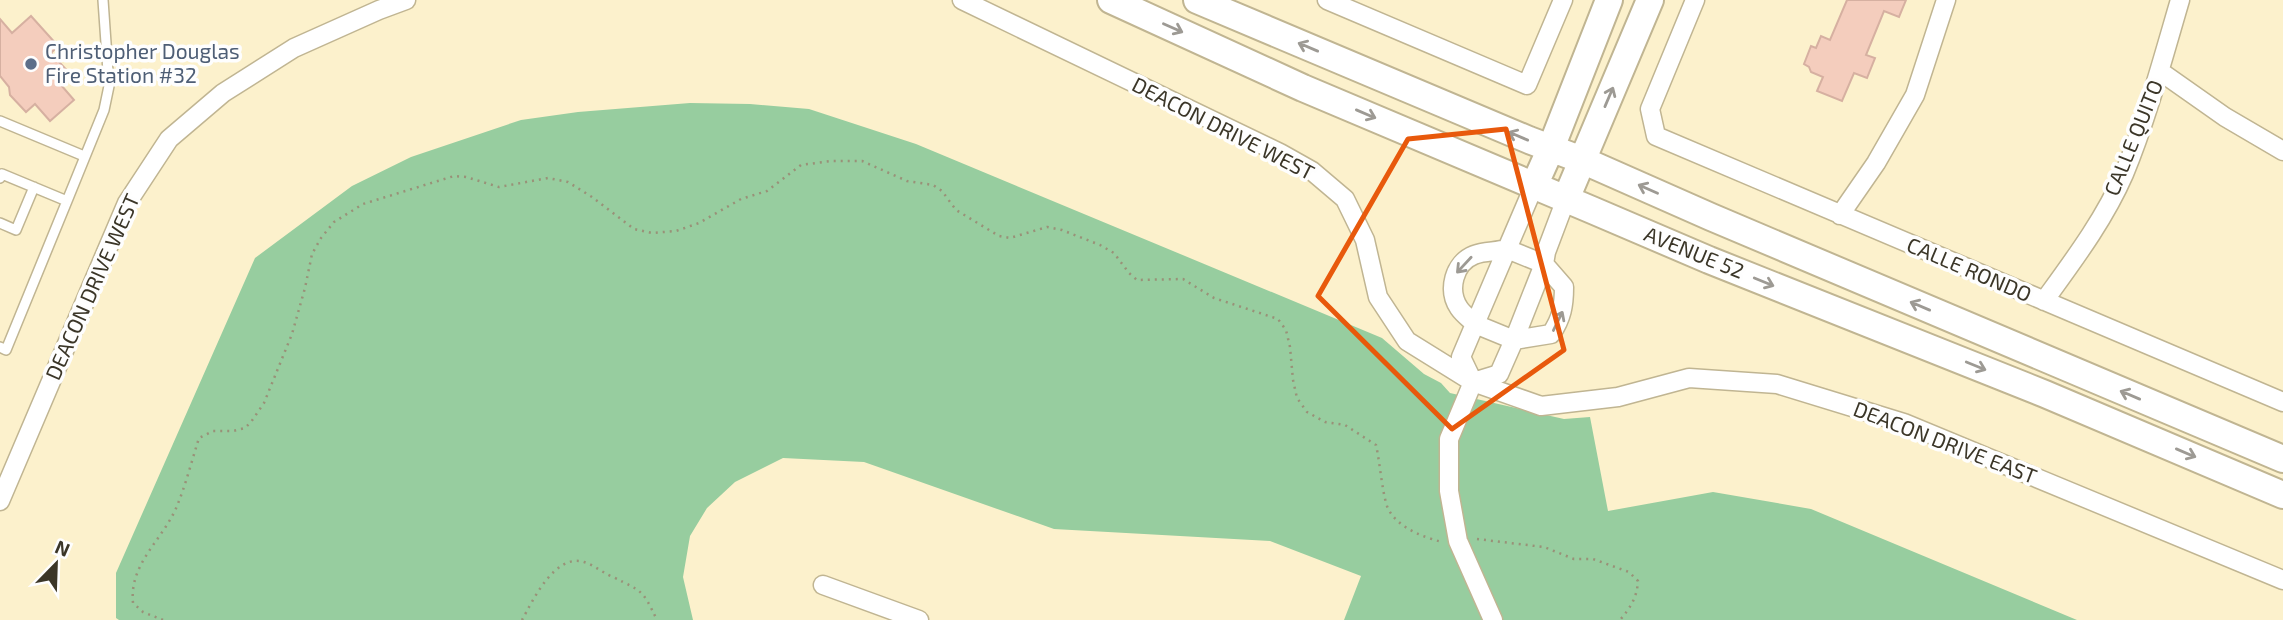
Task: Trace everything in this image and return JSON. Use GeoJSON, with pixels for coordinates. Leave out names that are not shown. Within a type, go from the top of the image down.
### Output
{"type":"FeatureCollection","features":[{"type":"Feature","properties":{"kind":"main road","name":"AVENUE 52"},"geometry":{"type":"LineString","coordinates":[[1111,0],[1303,88],[1709,260],[2057,399],[2283,495]]}},
{"type":"Feature","properties":{"kind":"main road","name":"AVENUE 52"},"geometry":{"type":"LineString","coordinates":[[1197,0],[1582,160],[2283,460]]}},
{"type":"Feature","properties":{"kind":"main road"},"geometry":{"type":"LineString","coordinates":[[1534,186],[1609,0]]}},
{"type":"Feature","properties":{"kind":"main road"},"geometry":{"type":"LineString","coordinates":[[1566,199],[1650,0]]}},
{"type":"Feature","properties":{"kind":"street","name":"DEACON DRIVE WEST"},"geometry":{"type":"LineString","coordinates":[[0,501],[127,203],[169,139],[223,93],[294,48],[407,0]]}},
{"type":"Feature","properties":{"kind":"street","name":"DEACON DRIVE WEST"},"geometry":{"type":"LineString","coordinates":[[962,0],[1280,153],[1312,171],[1345,199],[1365,240],[1378,298],[1407,341],[1473,382]]}},
{"type":"Feature","properties":{"kind":"street"},"geometry":{"type":"LineString","coordinates":[[1327,0],[1354,5],[1527,85],[1563,0]]}},
{"type":"Feature","properties":{"kind":"street","name":"CALLE RONDO"},"geometry":{"type":"LineString","coordinates":[[1695,0],[1650,109],[1656,136],[2283,402]]}},
{"type":"Feature","properties":{"kind":"street"},"geometry":{"type":"LineString","coordinates":[[1840,215],[1876,163],[1915,95],[1946,0]]}},
{"type":"Feature","properties":{"kind":"street","name":"CALLE QUITO"},"geometry":{"type":"LineString","coordinates":[[2044,301],[2089,239],[2123,175],[2161,72],[2180,0]]}},
{"type":"Feature","properties":{"kind":"street"},"geometry":{"type":"LineString","coordinates":[[2161,72],[2225,117],[2283,151]]}},
{"type":"Feature","properties":{"kind":"street"},"geometry":{"type":"LineString","coordinates":[[1493,620],[1458,541],[1449,491],[1449,439],[1473,382],[1461,357],[1534,186]]}},
{"type":"Feature","properties":{"kind":"street"},"geometry":{"type":"LineString","coordinates":[[1473,382],[1499,374],[1544,264],[1566,199]]}},
{"type":"Feature","properties":{"kind":"street"},"geometry":{"type":"LineString","coordinates":[[1507,249],[1544,264],[1564,287],[1564,306],[1559,322],[1551,334],[1514,340],[1475,324],[1458,307],[1453,292],[1455,275],[1461,263],[1474,255],[1507,249]]}},
{"type":"Feature","properties":{"kind":"street","name":"DEACON DRIVE EAST"},"geometry":{"type":"LineString","coordinates":[[1473,382],[1541,406],[1618,397],[1689,378],[1777,384],[1905,423],[2283,580]]}},
{"type":"Feature","properties":{"kind":"street"},"geometry":{"type":"LineString","coordinates":[[823,585],[919,620]]}},
{"type":"Feature","properties":{"kind":"lane"},"geometry":{"type":"LineString","coordinates":[[0,347],[6,350],[104,110],[109,86],[103,0]]}},
{"type":"Feature","properties":{"kind":"lane"},"geometry":{"type":"LineString","coordinates":[[0,121],[84,156]]}},
{"type":"Feature","properties":{"kind":"lane"},"geometry":{"type":"LineString","coordinates":[[0,178],[2,174],[67,201]]}},
{"type":"Feature","properties":{"kind":"lane"},"geometry":{"type":"LineString","coordinates":[[0,223],[16,230],[34,187]]}},
{"type":"Feature","properties":{"kind":"path"},"geometry":{"type":"LineString","coordinates":[[163,620],[143,612],[133,603],[131,588],[138,570],[177,506],[200,438],[213,431],[244,428],[264,403],[292,334],[312,254],[321,237],[334,222],[363,204],[454,176],[499,187],[548,178],[568,182],[593,197],[634,229],[652,233],[676,231],[699,223],[741,199],[767,191],[801,165],[831,161],[862,161],[907,181],[933,185],[942,191],[956,210],[999,236],[1010,238],[1047,227],[1062,230],[1114,253],[1138,281],[1183,279],[1214,298],[1278,319],[1286,330],[1290,346],[1297,398],[1307,412],[1325,422],[1345,425],[1376,446],[1388,507],[1397,520],[1426,537],[1441,542],[1484,539],[1545,547],[1574,559],[1593,559],[1629,572],[1639,581],[1637,593],[1631,607],[1620,620]]}},
{"type":"Feature","properties":{"kind":"path"},"geometry":{"type":"LineString","coordinates":[[522,620],[556,569],[573,561],[584,561],[637,588],[646,598],[657,620]]}},
{"type":"Feature","properties":{"kind":"highlighted area"},"geometry":{"type":"Polygon","coordinates":[[[1506,129],[1564,350],[1452,429],[1318,296],[1408,139],[1506,129]]]}},
{"type":"Feature","properties":{"kind":"green space"},"geometry":{"type":"Polygon","coordinates":[[[690,103],[809,109],[916,144],[1382,338],[1424,374],[1441,383],[1450,393],[1564,419],[1590,417],[1608,511],[1713,492],[1811,509],[2077,620],[1344,620],[1361,576],[1270,541],[1054,529],[864,462],[783,458],[735,482],[707,508],[690,536],[683,577],[693,620],[116,618],[116,573],[255,258],[352,186],[411,157],[521,120],[578,112],[690,103]]]}},
{"type":"Feature","properties":{"kind":"building"},"geometry":{"type":"Polygon","coordinates":[[[1847,0],[1906,0],[1899,17],[1884,11],[1866,55],[1875,58],[1867,78],[1854,73],[1842,101],[1817,91],[1823,77],[1811,72],[1804,64],[1811,46],[1816,48],[1821,36],[1830,40],[1847,0]]]}},
{"type":"Feature","properties":{"kind":"building","name":"Christopher Douglas Fire Station #32"},"geometry":{"type":"Polygon","coordinates":[[[31,16],[58,46],[51,53],[71,75],[61,85],[74,100],[50,121],[35,104],[26,112],[10,95],[9,87],[0,76],[0,19],[12,33],[31,16]]]}},
{"type":"Feature","properties":{"kind":"place","name":"Christopher Douglas Fire Station #32"},"geometry":{"type":"Point","coordinates":[31,64]}}]}
